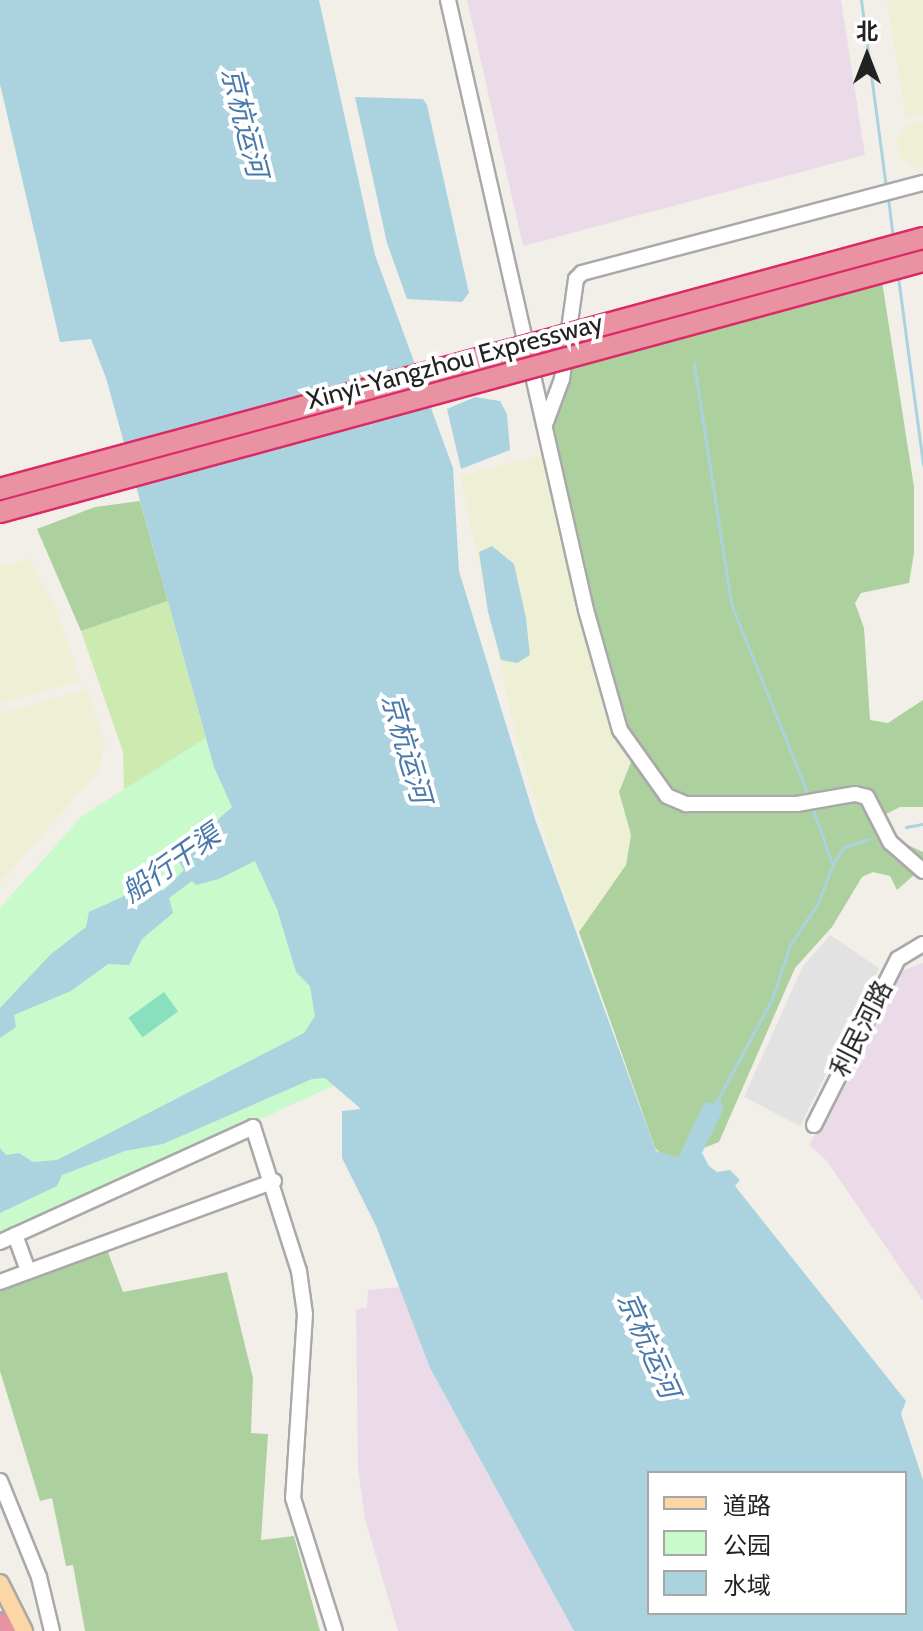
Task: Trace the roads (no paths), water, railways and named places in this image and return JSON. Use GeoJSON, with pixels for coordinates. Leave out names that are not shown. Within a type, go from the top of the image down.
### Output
{"type":"FeatureCollection","features":[{"type":"Feature","properties":{"kind":"highway","name":"Xinyi-Yangzhou Expressway"},"geometry":{"type":"LineString","coordinates":[[0,489],[923,238]]}},
{"type":"Feature","properties":{"kind":"highway","name":"Xinyi-Yangzhou Expressway"},"geometry":{"type":"LineString","coordinates":[[0,512],[923,261]]}},
{"type":"Feature","properties":{"kind":"highway"},"geometry":{"type":"LineString","coordinates":[[0,1623],[4,1631]]}},
{"type":"Feature","properties":{"kind":"main road"},"geometry":{"type":"LineString","coordinates":[[0,1583],[24,1631]]}},
{"type":"Feature","properties":{"kind":"street"},"geometry":{"type":"LineString","coordinates":[[448,0],[614,717],[667,796],[686,804],[797,804],[855,794],[867,797],[890,842],[923,871]]}},
{"type":"Feature","properties":{"kind":"street"},"geometry":{"type":"LineString","coordinates":[[546,422],[562,379],[576,279],[582,273],[920,184]]}},
{"type":"Feature","properties":{"kind":"street","name":"利民河路"},"geometry":{"type":"LineString","coordinates":[[814,1125],[898,959],[923,944]]}},
{"type":"Feature","properties":{"kind":"street"},"geometry":{"type":"LineString","coordinates":[[0,1242],[253,1127],[274,1181],[297,1262],[305,1314],[293,1498],[335,1631]]}},
{"type":"Feature","properties":{"kind":"street"},"geometry":{"type":"LineString","coordinates":[[0,1282],[274,1181]]}},
{"type":"Feature","properties":{"kind":"street"},"geometry":{"type":"LineString","coordinates":[[15,1235],[28,1271]]}},
{"type":"Feature","properties":{"kind":"street"},"geometry":{"type":"LineString","coordinates":[[0,1481],[39,1577],[52,1631]]}},
{"type":"Feature","properties":{"kind":"water","name":"京杭运河"},"geometry":{"type":"Polygon","coordinates":[[[0,0],[319,0],[375,255],[453,468],[459,571],[535,819],[656,1151],[678,1158],[705,1102],[713,1104],[720,1096],[723,1110],[702,1153],[709,1166],[717,1172],[730,1170],[740,1180],[735,1186],[906,1401],[901,1414],[923,1480],[923,1631],[574,1631],[430,1368],[376,1226],[342,1158],[342,1111],[361,1109],[325,1078],[312,1079],[163,1144],[125,1151],[62,1175],[57,1186],[0,1213],[0,1148],[6,1155],[19,1153],[33,1162],[57,1160],[304,1033],[315,1016],[310,986],[296,972],[277,909],[255,861],[219,879],[196,885],[192,881],[169,898],[173,913],[142,939],[129,965],[108,964],[71,991],[14,1015],[16,1027],[0,1038],[0,1008],[51,954],[86,927],[89,912],[153,883],[158,891],[164,890],[184,870],[176,857],[232,807],[214,767],[106,378],[91,339],[60,342],[0,84],[0,0]]]}},
{"type":"Feature","properties":{"kind":"water"},"geometry":{"type":"Polygon","coordinates":[[[355,97],[423,99],[427,105],[469,293],[462,302],[407,299],[387,243],[355,97]]]}},
{"type":"Feature","properties":{"kind":"water"},"geometry":{"type":"Polygon","coordinates":[[[475,397],[500,401],[507,414],[510,450],[461,469],[447,409],[475,397]]]}},
{"type":"Feature","properties":{"kind":"water"},"geometry":{"type":"Polygon","coordinates":[[[492,546],[514,564],[526,618],[530,655],[517,663],[501,660],[488,612],[479,552],[492,546]]]}},
{"type":"Feature","properties":{"kind":"waterway"},"geometry":{"type":"LineString","coordinates":[[861,0],[886,187]]}},
{"type":"Feature","properties":{"kind":"waterway"},"geometry":{"type":"LineString","coordinates":[[888,198],[893,238]]}},
{"type":"Feature","properties":{"kind":"waterway"},"geometry":{"type":"LineString","coordinates":[[898,277],[923,464]]}},
{"type":"Feature","properties":{"kind":"waterway"},"geometry":{"type":"LineString","coordinates":[[694,364],[731,604],[807,792]]}},
{"type":"Feature","properties":{"kind":"waterway"},"geometry":{"type":"LineString","coordinates":[[813,810],[832,863]]}},
{"type":"Feature","properties":{"kind":"waterway"},"geometry":{"type":"LineString","coordinates":[[906,827],[923,824]]}},
{"type":"Feature","properties":{"kind":"waterway"},"geometry":{"type":"LineString","coordinates":[[719,1097],[772,999],[790,945],[818,903],[833,864],[844,847],[869,839]]}},
{"type":"Feature","properties":{"kind":"water label","name":"船行干渠"},"geometry":{"type":"Point","coordinates":[171,863]}}]}
